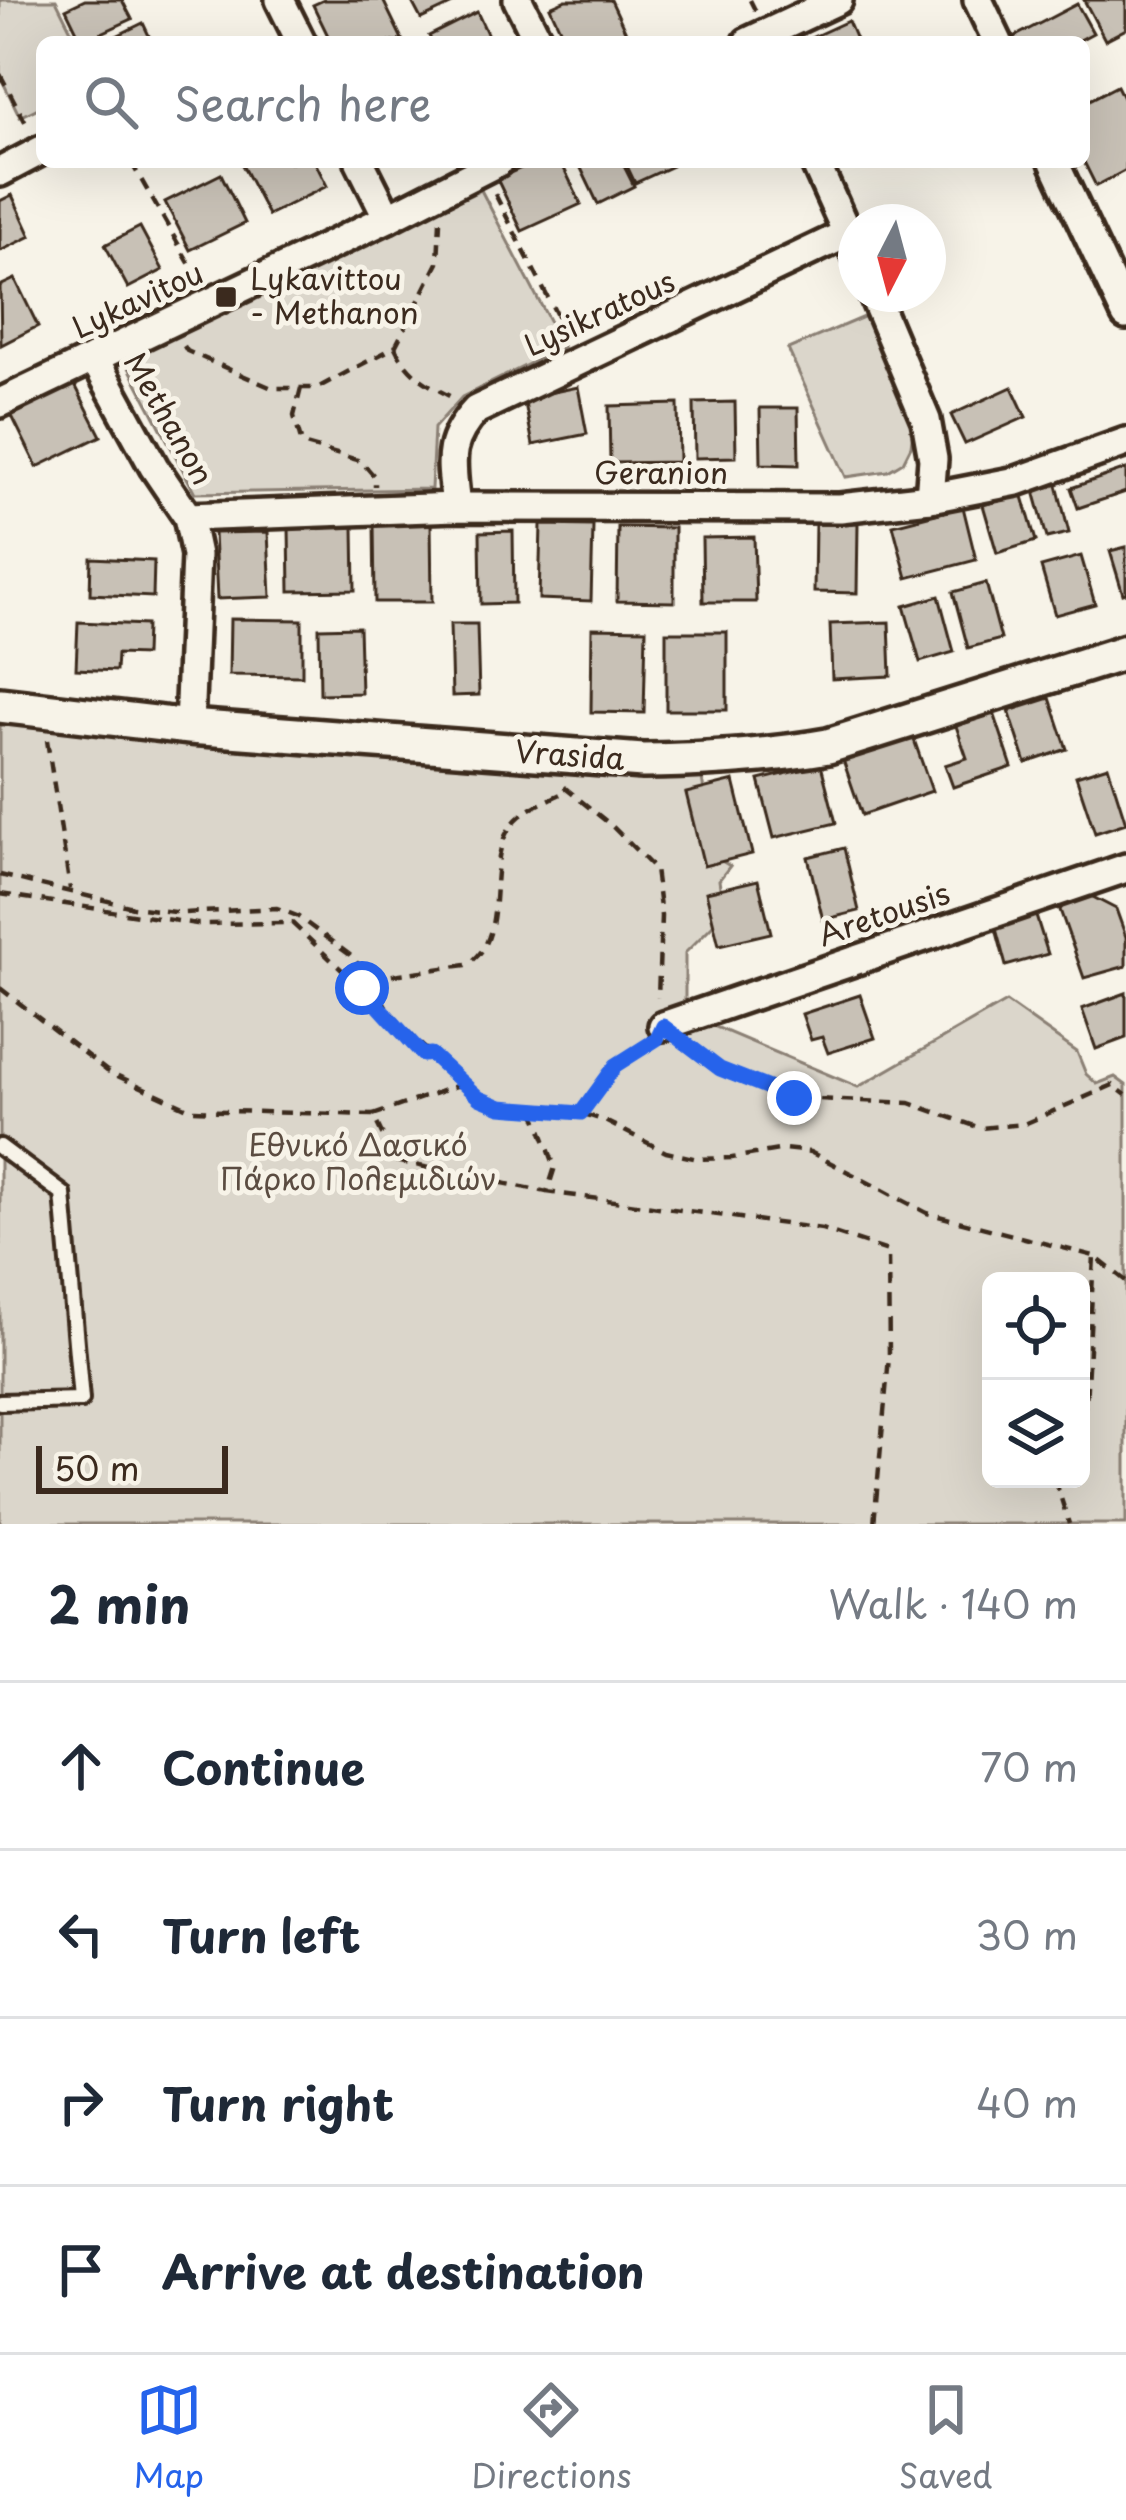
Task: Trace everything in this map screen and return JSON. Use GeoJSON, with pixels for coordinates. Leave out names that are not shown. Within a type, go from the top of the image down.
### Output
{"type":"FeatureCollection","features":[{"type":"Feature","properties":{"kind":"street"},"geometry":{"type":"LineString","coordinates":[[280,0],[298,36]]}},
{"type":"Feature","properties":{"kind":"street"},"geometry":{"type":"LineString","coordinates":[[518,0],[536,36]]}},
{"type":"Feature","properties":{"kind":"street"},"geometry":{"type":"LineString","coordinates":[[765,36],[838,0]]}},
{"type":"Feature","properties":{"kind":"street"},"geometry":{"type":"LineString","coordinates":[[978,0],[995,36]]}},
{"type":"Feature","properties":{"kind":"street"},"geometry":{"type":"LineString","coordinates":[[0,172],[36,153]]}},
{"type":"Feature","properties":{"kind":"street"},"geometry":{"type":"LineString","coordinates":[[363,168],[388,218]]}},
{"type":"Feature","properties":{"kind":"street","name":"Lykavitou"},"geometry":{"type":"LineString","coordinates":[[0,403],[486,168]]}},
{"type":"Feature","properties":{"kind":"street"},"geometry":{"type":"LineString","coordinates":[[818,168],[838,212]]}},
{"type":"Feature","properties":{"kind":"street"},"geometry":{"type":"LineString","coordinates":[[1057,168],[1126,315]]}},
{"type":"Feature","properties":{"kind":"street","name":"Lysikratous"},"geometry":{"type":"LineString","coordinates":[[476,410],[838,249]]}},
{"type":"Feature","properties":{"kind":"street"},"geometry":{"type":"LineString","coordinates":[[881,312],[926,420],[933,459],[931,498]]}},
{"type":"Feature","properties":{"kind":"street","name":"Methanon"},"geometry":{"type":"LineString","coordinates":[[94,358],[154,467],[188,517],[196,555],[189,727]]}},
{"type":"Feature","properties":{"kind":"street"},"geometry":{"type":"LineString","coordinates":[[456,507],[451,450],[459,428],[476,410]]}},
{"type":"Feature","properties":{"kind":"street","name":"Geranion"},"geometry":{"type":"LineString","coordinates":[[188,517],[456,507],[840,508],[1017,482],[1126,442]]}},
{"type":"Feature","properties":{"kind":"street","name":"Vrasida"},"geometry":{"type":"LineString","coordinates":[[0,705],[189,727],[644,761],[712,760],[828,746],[1126,652]]}},
{"type":"Feature","properties":{"kind":"street","name":"Aretousis"},"geometry":{"type":"LineString","coordinates":[[663,1026],[1126,868]]}},
{"type":"Feature","properties":{"kind":"lane"},"geometry":{"type":"LineString","coordinates":[[0,1147],[63,1194],[81,1400],[0,1402]]}},
{"type":"Feature","properties":{"kind":"path"},"geometry":{"type":"LineString","coordinates":[[0,74],[36,141]]}},
{"type":"Feature","properties":{"kind":"path"},"geometry":{"type":"LineString","coordinates":[[134,168],[212,302]]}},
{"type":"Feature","properties":{"kind":"path"},"geometry":{"type":"LineString","coordinates":[[491,168],[580,360]]}},
{"type":"Feature","properties":{"kind":"path"},"geometry":{"type":"LineString","coordinates":[[169,323],[187,351],[272,388],[316,388],[394,347],[438,263],[441,191]]}},
{"type":"Feature","properties":{"kind":"path"},"geometry":{"type":"LineString","coordinates":[[394,347],[403,365],[426,384],[476,410]]}},
{"type":"Feature","properties":{"kind":"path"},"geometry":{"type":"LineString","coordinates":[[301,388],[294,416],[302,444],[361,461],[375,477],[375,510]]}},
{"type":"Feature","properties":{"kind":"path"},"geometry":{"type":"LineString","coordinates":[[44,723],[70,892]]}},
{"type":"Feature","properties":{"kind":"path"},"geometry":{"type":"LineString","coordinates":[[550,778],[612,826],[655,869],[662,916],[658,997],[663,1026],[657,1039],[616,1065],[581,1113]]}},
{"type":"Feature","properties":{"kind":"path"},"geometry":{"type":"LineString","coordinates":[[371,978],[466,965],[478,958],[487,943],[501,846],[518,818],[568,790]]}},
{"type":"Feature","properties":{"kind":"path"},"geometry":{"type":"LineString","coordinates":[[0,874],[134,907],[183,913],[277,908],[297,916],[350,955],[371,978],[388,1010],[479,1098],[501,1107],[581,1113],[666,1152],[698,1159],[732,1159],[784,1149],[810,1152],[927,1213],[1094,1256],[1126,1281]]}},
{"type":"Feature","properties":{"kind":"path"},"geometry":{"type":"LineString","coordinates":[[0,894],[197,924],[292,923],[362,988],[423,1055],[431,1054]]}},
{"type":"Feature","properties":{"kind":"path"},"geometry":{"type":"LineString","coordinates":[[0,988],[106,1071],[192,1109],[373,1115],[463,1084]]}},
{"type":"Feature","properties":{"kind":"path"},"geometry":{"type":"LineString","coordinates":[[663,1026],[720,1069],[794,1098],[910,1103],[980,1128],[1024,1124],[1113,1085],[1126,1095]]}},
{"type":"Feature","properties":{"kind":"path"},"geometry":{"type":"LineString","coordinates":[[534,1110],[555,1167],[547,1192]]}},
{"type":"Feature","properties":{"kind":"path"},"geometry":{"type":"LineString","coordinates":[[373,1115],[395,1162],[547,1192],[822,1229],[888,1251],[889,1357],[874,1524]]}},
{"type":"Feature","properties":{"kind":"path"},"geometry":{"type":"LineString","coordinates":[[1087,1380],[1094,1256]]}},
{"type":"Feature","properties":{"kind":"path"},"geometry":{"type":"LineString","coordinates":[[1058,1488],[1069,1524]]}},
{"type":"Feature","properties":{"kind":"green space"},"geometry":{"type":"Polygon","coordinates":[[[0,0],[56,0],[74,36],[36,36],[36,109],[20,117],[0,76],[0,0]]]}},
{"type":"Feature","properties":{"kind":"green space"},"geometry":{"type":"Polygon","coordinates":[[[481,190],[563,347],[462,397],[434,428],[431,489],[195,493],[125,360],[481,190]]]}},
{"type":"Feature","properties":{"kind":"green space"},"geometry":{"type":"Polygon","coordinates":[[[868,315],[914,424],[903,462],[888,471],[846,477],[788,349],[868,315]]]}},
{"type":"Feature","properties":{"kind":"green space","name":"Εθνικό Δασικό Πάρκο Πολεμιδιών"},"geometry":{"type":"Polygon","coordinates":[[[0,702],[700,766],[715,857],[730,866],[719,880],[724,914],[685,953],[685,1014],[858,1087],[1006,1002],[1077,1052],[1086,1074],[1097,1084],[1115,1077],[1126,1085],[1126,1524],[0,1524],[0,702]]]}},
{"type":"Feature","properties":{"kind":"building"},"geometry":{"type":"Polygon","coordinates":[[[85,0],[122,0],[132,19],[95,36],[79,36],[66,9],[85,0]]]}},
{"type":"Feature","properties":{"kind":"building"},"geometry":{"type":"Polygon","coordinates":[[[324,0],[383,0],[401,36],[328,36],[313,5],[324,0]]]}},
{"type":"Feature","properties":{"kind":"building"},"geometry":{"type":"Polygon","coordinates":[[[411,0],[461,0],[421,19],[411,0]]]}},
{"type":"Feature","properties":{"kind":"building"},"geometry":{"type":"Polygon","coordinates":[[[566,0],[611,0],[628,36],[563,36],[550,7],[566,0]]]}},
{"type":"Feature","properties":{"kind":"building"},"geometry":{"type":"Polygon","coordinates":[[[1084,0],[1126,0],[1126,29],[1105,40],[1084,0]]]}},
{"type":"Feature","properties":{"kind":"building"},"geometry":{"type":"Polygon","coordinates":[[[1077,4],[1093,33],[1087,36],[1016,36],[1077,4]]]}},
{"type":"Feature","properties":{"kind":"building"},"geometry":{"type":"Polygon","coordinates":[[[477,12],[488,36],[429,36],[477,12]]]}},
{"type":"Feature","properties":{"kind":"building"},"geometry":{"type":"Polygon","coordinates":[[[848,21],[854,36],[815,36],[848,21]]]}},
{"type":"Feature","properties":{"kind":"building"},"geometry":{"type":"Polygon","coordinates":[[[143,23],[149,36],[116,36],[143,23]]]}},
{"type":"Feature","properties":{"kind":"building"},"geometry":{"type":"Polygon","coordinates":[[[1117,86],[1126,104],[1126,170],[1096,186],[1087,168],[1090,100],[1117,86]]]}},
{"type":"Feature","properties":{"kind":"building"},"geometry":{"type":"Polygon","coordinates":[[[244,168],[318,168],[327,186],[268,215],[244,168]]]}},
{"type":"Feature","properties":{"kind":"building"},"geometry":{"type":"Polygon","coordinates":[[[522,168],[564,168],[581,204],[522,231],[497,179],[522,168]]]}},
{"type":"Feature","properties":{"kind":"building"},"geometry":{"type":"Polygon","coordinates":[[[581,168],[625,168],[634,186],[598,204],[581,168]]]}},
{"type":"Feature","properties":{"kind":"building"},"geometry":{"type":"Polygon","coordinates":[[[628,168],[668,168],[635,183],[628,168]]]}},
{"type":"Feature","properties":{"kind":"building"},"geometry":{"type":"Polygon","coordinates":[[[221,174],[245,223],[190,250],[165,202],[221,174]]]}},
{"type":"Feature","properties":{"kind":"building"},"geometry":{"type":"Polygon","coordinates":[[[12,195],[31,236],[0,251],[0,201],[12,195]]]}},
{"type":"Feature","properties":{"kind":"building"},"geometry":{"type":"Polygon","coordinates":[[[140,227],[163,270],[128,288],[105,245],[140,227]]]}},
{"type":"Feature","properties":{"kind":"building"},"geometry":{"type":"Polygon","coordinates":[[[15,279],[38,326],[1,345],[0,286],[15,279]]]}},
{"type":"Feature","properties":{"kind":"building"},"geometry":{"type":"Polygon","coordinates":[[[72,379],[101,436],[37,467],[9,410],[72,379]]]}},
{"type":"Feature","properties":{"kind":"building"},"geometry":{"type":"Polygon","coordinates":[[[578,387],[587,434],[533,445],[524,398],[578,387]]]}},
{"type":"Feature","properties":{"kind":"building"},"geometry":{"type":"Polygon","coordinates":[[[1012,387],[1026,417],[965,444],[951,415],[1012,387]]]}},
{"type":"Feature","properties":{"kind":"building"},"geometry":{"type":"Polygon","coordinates":[[[735,402],[736,457],[695,458],[694,403],[735,402]]]}},
{"type":"Feature","properties":{"kind":"building"},"geometry":{"type":"Polygon","coordinates":[[[678,404],[679,462],[610,463],[609,406],[678,404]]]}},
{"type":"Feature","properties":{"kind":"building"},"geometry":{"type":"Polygon","coordinates":[[[760,408],[798,408],[799,465],[761,464],[760,408]]]}},
{"type":"Feature","properties":{"kind":"building"},"geometry":{"type":"Polygon","coordinates":[[[1126,469],[1126,492],[1078,508],[1071,488],[1126,469]]]}},
{"type":"Feature","properties":{"kind":"building"},"geometry":{"type":"Polygon","coordinates":[[[1056,481],[1069,533],[1047,538],[1033,487],[1056,481]]]}},
{"type":"Feature","properties":{"kind":"building"},"geometry":{"type":"Polygon","coordinates":[[[1022,493],[1036,541],[997,553],[983,505],[1022,493]]]}},
{"type":"Feature","properties":{"kind":"building"},"geometry":{"type":"Polygon","coordinates":[[[963,507],[976,560],[907,578],[893,525],[963,507]]]}},
{"type":"Feature","properties":{"kind":"building"},"geometry":{"type":"Polygon","coordinates":[[[374,522],[431,522],[432,602],[375,602],[374,522]]]}},
{"type":"Feature","properties":{"kind":"building"},"geometry":{"type":"Polygon","coordinates":[[[815,522],[858,523],[857,593],[814,592],[815,522]]]}},
{"type":"Feature","properties":{"kind":"building"},"geometry":{"type":"Polygon","coordinates":[[[541,525],[593,526],[591,601],[539,599],[541,525]]]}},
{"type":"Feature","properties":{"kind":"building"},"geometry":{"type":"Polygon","coordinates":[[[289,527],[354,527],[355,590],[290,591],[289,527]]]}},
{"type":"Feature","properties":{"kind":"building"},"geometry":{"type":"Polygon","coordinates":[[[618,527],[674,528],[674,602],[617,601],[618,527]]]}},
{"type":"Feature","properties":{"kind":"building"},"geometry":{"type":"Polygon","coordinates":[[[513,531],[514,603],[481,604],[480,532],[513,531]]]}},
{"type":"Feature","properties":{"kind":"building"},"geometry":{"type":"Polygon","coordinates":[[[268,532],[271,597],[217,599],[214,533],[268,532]]]}},
{"type":"Feature","properties":{"kind":"building"},"geometry":{"type":"Polygon","coordinates":[[[754,537],[756,602],[703,602],[702,538],[754,537]]]}},
{"type":"Feature","properties":{"kind":"building"},"geometry":{"type":"Polygon","coordinates":[[[1126,547],[1126,593],[1123,594],[1110,551],[1126,547]]]}},
{"type":"Feature","properties":{"kind":"building"},"geometry":{"type":"Polygon","coordinates":[[[1081,556],[1095,604],[1055,615],[1041,567],[1081,556]]]}},
{"type":"Feature","properties":{"kind":"building"},"geometry":{"type":"Polygon","coordinates":[[[91,558],[154,561],[153,597],[90,594],[91,558]]]}},
{"type":"Feature","properties":{"kind":"building"},"geometry":{"type":"Polygon","coordinates":[[[986,583],[1001,639],[968,648],[953,592],[986,583]]]}},
{"type":"Feature","properties":{"kind":"building"},"geometry":{"type":"Polygon","coordinates":[[[939,596],[954,652],[920,662],[904,606],[939,596]]]}},
{"type":"Feature","properties":{"kind":"building"},"geometry":{"type":"Polygon","coordinates":[[[230,619],[302,620],[302,676],[229,675],[230,619]]]}},
{"type":"Feature","properties":{"kind":"building"},"geometry":{"type":"Polygon","coordinates":[[[78,622],[146,625],[145,655],[117,654],[116,671],[76,669],[78,622]]]}},
{"type":"Feature","properties":{"kind":"building"},"geometry":{"type":"Polygon","coordinates":[[[889,622],[891,676],[832,679],[830,624],[889,622]]]}},
{"type":"Feature","properties":{"kind":"building"},"geometry":{"type":"Polygon","coordinates":[[[450,624],[477,624],[479,695],[452,696],[450,624]]]}},
{"type":"Feature","properties":{"kind":"building"},"geometry":{"type":"Polygon","coordinates":[[[359,627],[361,693],[320,694],[319,628],[359,627]]]}},
{"type":"Feature","properties":{"kind":"building"},"geometry":{"type":"Polygon","coordinates":[[[592,628],[646,629],[644,713],[591,712],[592,628]]]}},
{"type":"Feature","properties":{"kind":"building"},"geometry":{"type":"Polygon","coordinates":[[[666,632],[727,632],[727,710],[666,710],[666,632]]]}},
{"type":"Feature","properties":{"kind":"building"},"geometry":{"type":"Polygon","coordinates":[[[1050,698],[1067,749],[1026,763],[1009,711],[1050,698]]]}},
{"type":"Feature","properties":{"kind":"building"},"geometry":{"type":"Polygon","coordinates":[[[994,713],[1012,767],[953,787],[945,765],[967,758],[956,726],[994,713]]]}},
{"type":"Feature","properties":{"kind":"building"},"geometry":{"type":"Polygon","coordinates":[[[912,734],[932,791],[862,815],[842,757],[912,734]]]}},
{"type":"Feature","properties":{"kind":"building"},"geometry":{"type":"Polygon","coordinates":[[[821,765],[836,823],[774,838],[759,780],[821,765]]]}},
{"type":"Feature","properties":{"kind":"building"},"geometry":{"type":"Polygon","coordinates":[[[1108,766],[1126,823],[1095,833],[1076,776],[1108,766]]]}},
{"type":"Feature","properties":{"kind":"building"},"geometry":{"type":"Polygon","coordinates":[[[734,781],[752,854],[704,866],[686,793],[734,781]]]}},
{"type":"Feature","properties":{"kind":"building"},"geometry":{"type":"Polygon","coordinates":[[[844,848],[859,911],[823,920],[808,857],[844,848]]]}},
{"type":"Feature","properties":{"kind":"building"},"geometry":{"type":"Polygon","coordinates":[[[758,880],[771,933],[719,945],[706,892],[758,880]]]}},
{"type":"Feature","properties":{"kind":"building"},"geometry":{"type":"Polygon","coordinates":[[[1087,894],[1116,909],[1126,937],[1126,966],[1084,978],[1060,910],[1066,901],[1087,894]]]}},
{"type":"Feature","properties":{"kind":"building"},"geometry":{"type":"Polygon","coordinates":[[[1035,913],[1048,954],[1006,966],[995,925],[1035,913]]]}},
{"type":"Feature","properties":{"kind":"building"},"geometry":{"type":"Polygon","coordinates":[[[1126,993],[1126,1038],[1096,1049],[1082,1009],[1126,993]]]}},
{"type":"Feature","properties":{"kind":"building"},"geometry":{"type":"Polygon","coordinates":[[[860,995],[875,1038],[828,1053],[822,1037],[811,1040],[802,1014],[860,995]]]}},
{"type":"Feature","properties":{"kind":"place","name":"Lykavittou - Methanon"},"geometry":{"type":"Point","coordinates":[226,297]}},
{"type":"Feature","properties":{"kind":"route"},"geometry":{"type":"LineString","coordinates":[[362,988],[423,1055],[431,1054],[479,1098],[501,1107],[581,1113],[616,1065],[657,1039],[663,1026],[720,1069],[794,1098]]}}]}
